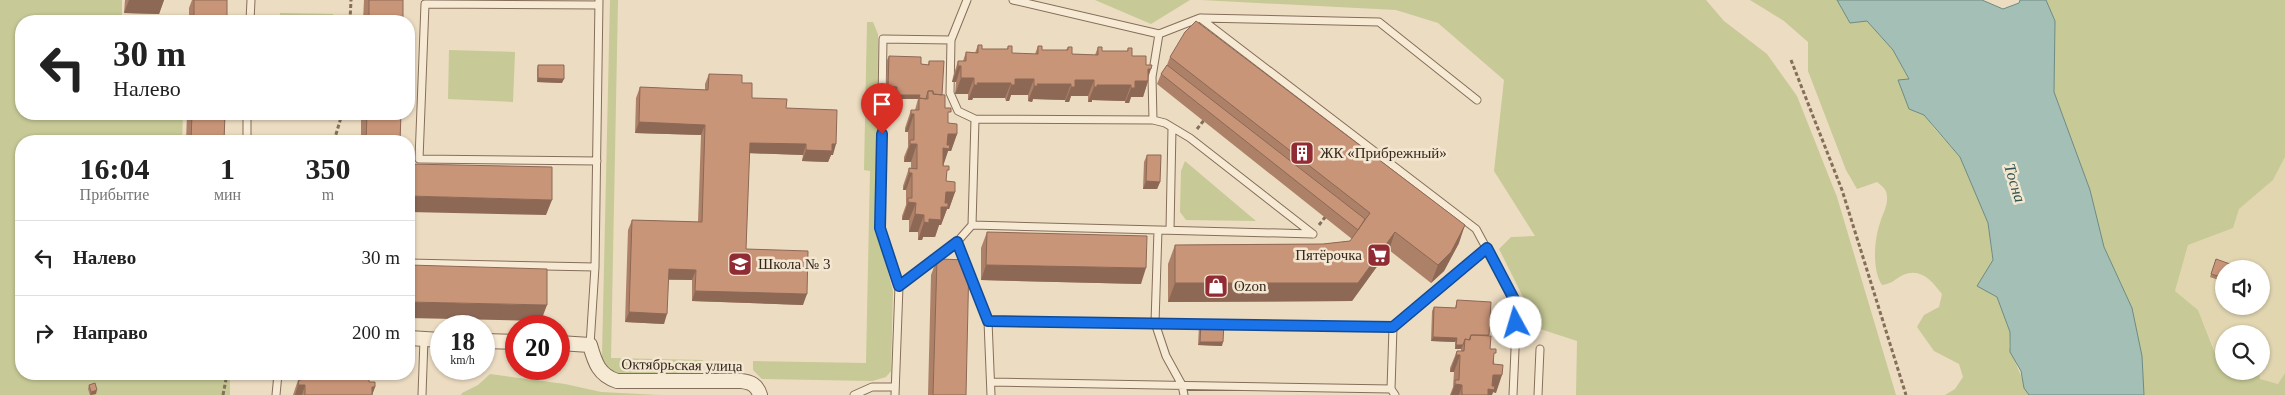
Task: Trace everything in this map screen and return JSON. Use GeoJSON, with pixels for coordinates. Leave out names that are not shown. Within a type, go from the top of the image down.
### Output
{"type":"FeatureCollection","features":[{"type":"Feature","properties":{"kind":"street"},"geometry":{"type":"LineString","coordinates":[[415,338],[430,339]]}},
{"type":"Feature","properties":{"kind":"street"},"geometry":{"type":"LineString","coordinates":[[570,344],[590,345]]}},
{"type":"Feature","properties":{"kind":"street","name":"Октябрьская улица"},"geometry":{"type":"LineString","coordinates":[[590,345],[594,362],[602,374],[617,381],[741,381],[751,382],[758,388],[760,395]]}},
{"type":"Feature","properties":{"kind":"lane"},"geometry":{"type":"LineString","coordinates":[[250,15],[251,0]]}},
{"type":"Feature","properties":{"kind":"lane"},"geometry":{"type":"LineString","coordinates":[[967,0],[951,40],[950,93],[958,111],[975,118],[1153,120],[1165,123],[1190,138],[1313,234],[972,225]]}},
{"type":"Feature","properties":{"kind":"lane"},"geometry":{"type":"LineString","coordinates":[[1013,0],[1159,34],[1200,18],[1379,22],[1477,100]]}},
{"type":"Feature","properties":{"kind":"lane"},"geometry":{"type":"LineString","coordinates":[[590,345],[595,267],[599,3],[425,4],[419,159],[596,161]]}},
{"type":"Feature","properties":{"kind":"lane"},"geometry":{"type":"LineString","coordinates":[[1200,18],[1476,229],[1517,305],[1513,395]]}},
{"type":"Feature","properties":{"kind":"lane"},"geometry":{"type":"LineString","coordinates":[[1153,120],[1152,77],[1159,34]]}},
{"type":"Feature","properties":{"kind":"lane"},"geometry":{"type":"LineString","coordinates":[[854,395],[872,387],[895,391],[899,286],[880,228],[883,39],[951,40]]}},
{"type":"Feature","properties":{"kind":"lane"},"geometry":{"type":"LineString","coordinates":[[899,286],[957,242],[972,225],[975,118]]}},
{"type":"Feature","properties":{"kind":"lane"},"geometry":{"type":"LineString","coordinates":[[247,135],[248,120]]}},
{"type":"Feature","properties":{"kind":"lane"},"geometry":{"type":"LineString","coordinates":[[1170,230],[1172,128]]}},
{"type":"Feature","properties":{"kind":"lane"},"geometry":{"type":"LineString","coordinates":[[1158,230],[1155,323],[1166,356],[1182,385],[1184,395]]}},
{"type":"Feature","properties":{"kind":"lane"},"geometry":{"type":"LineString","coordinates":[[957,242],[988,321],[991,395]]}},
{"type":"Feature","properties":{"kind":"lane"},"geometry":{"type":"LineString","coordinates":[[988,321],[1393,327],[1487,248]]}},
{"type":"Feature","properties":{"kind":"lane"},"geometry":{"type":"LineString","coordinates":[[415,263],[595,267]]}},
{"type":"Feature","properties":{"kind":"lane"},"geometry":{"type":"LineString","coordinates":[[991,382],[1182,385],[1393,392],[1393,327]]}},
{"type":"Feature","properties":{"kind":"lane"},"geometry":{"type":"LineString","coordinates":[[422,395],[424,339]]}},
{"type":"Feature","properties":{"kind":"lane"},"geometry":{"type":"LineString","coordinates":[[1538,395],[1540,349]]}},
{"type":"Feature","properties":{"kind":"lane"},"geometry":{"type":"LineString","coordinates":[[276,395],[277,380]]}},
{"type":"Feature","properties":{"kind":"path"},"geometry":{"type":"LineString","coordinates":[[350,15],[351,0]]}},
{"type":"Feature","properties":{"kind":"path"},"geometry":{"type":"LineString","coordinates":[[1791,60],[1842,190],[1906,395]]}},
{"type":"Feature","properties":{"kind":"path"},"geometry":{"type":"LineString","coordinates":[[1204,117],[1213,122]]}},
{"type":"Feature","properties":{"kind":"path"},"geometry":{"type":"LineString","coordinates":[[336,135],[340,120]]}},
{"type":"Feature","properties":{"kind":"path"},"geometry":{"type":"LineString","coordinates":[[1325,209],[1333,214]]}},
{"type":"Feature","properties":{"kind":"path"},"geometry":{"type":"LineString","coordinates":[[1320,211],[1326,216]]}},
{"type":"Feature","properties":{"kind":"path"},"geometry":{"type":"LineString","coordinates":[[223,395],[226,380]]}},
{"type":"Feature","properties":{"kind":"shaded area"},"geometry":{"type":"Polygon","coordinates":[[[2285,157],[2285,373],[2278,384],[2263,380],[2270,380],[2270,325],[2215,325],[2215,351],[2198,310],[2175,291],[2188,245],[2232,228],[2239,209],[2273,180],[2285,157]]]}},
{"type":"Feature","properties":{"kind":"green space"},"geometry":{"type":"Polygon","coordinates":[[[0,0],[122,0],[122,15],[15,15],[15,120],[183,120],[182,135],[15,135],[15,380],[230,380],[230,395],[0,395],[0,0]]]}},
{"type":"Feature","properties":{"kind":"green space"},"geometry":{"type":"Polygon","coordinates":[[[610,0],[618,0],[611,358],[703,360],[700,373],[691,376],[613,374],[604,364],[602,356],[610,0]]]}},
{"type":"Feature","properties":{"kind":"green space"},"geometry":{"type":"Polygon","coordinates":[[[1095,0],[1190,0],[1151,24],[1095,0]]]}},
{"type":"Feature","properties":{"kind":"green space"},"geometry":{"type":"Polygon","coordinates":[[[1201,0],[1706,0],[1724,21],[1767,54],[1797,96],[1837,197],[1896,395],[1576,395],[1577,341],[1522,323],[1524,299],[1499,249],[1511,237],[1535,236],[1494,171],[1504,80],[1438,23],[1396,10],[1201,0]]]}},
{"type":"Feature","properties":{"kind":"green space"},"geometry":{"type":"Polygon","coordinates":[[[1750,0],[1837,0],[1850,23],[1867,21],[1893,50],[1909,80],[1898,80],[1934,128],[1960,157],[1988,223],[1997,297],[2010,332],[2009,347],[2029,395],[1945,395],[1955,389],[1963,377],[1959,364],[1934,351],[1917,327],[1924,315],[1939,307],[1942,294],[1930,280],[1921,274],[1915,273],[1903,275],[1882,285],[1875,263],[1875,246],[1878,230],[1887,204],[1886,192],[1877,182],[1857,189],[1846,170],[1808,71],[1808,42],[1784,21],[1750,0]]]}},
{"type":"Feature","properties":{"kind":"green space"},"geometry":{"type":"Polygon","coordinates":[[[2046,0],[2285,0],[2285,157],[2273,180],[2239,209],[2233,228],[2188,245],[2175,291],[2198,310],[2215,353],[2215,380],[2264,380],[2278,384],[2285,373],[2285,395],[2144,395],[2132,308],[2104,247],[2090,190],[2054,92],[2055,21],[2046,0]]]}},
{"type":"Feature","properties":{"kind":"green space"},"geometry":{"type":"Polygon","coordinates":[[[280,13],[333,14],[333,15],[280,15],[280,13]]]}},
{"type":"Feature","properties":{"kind":"green space"},"geometry":{"type":"Polygon","coordinates":[[[867,22],[873,22],[878,34],[877,230],[893,291],[891,371],[886,377],[872,381],[762,379],[753,370],[753,361],[866,363],[870,171],[864,170],[867,22]]]}},
{"type":"Feature","properties":{"kind":"green space"},"geometry":{"type":"Polygon","coordinates":[[[449,50],[515,52],[513,102],[448,99],[449,50]]]}},
{"type":"Feature","properties":{"kind":"green space"},"geometry":{"type":"Polygon","coordinates":[[[1185,161],[1256,221],[1186,220],[1180,212],[1181,171],[1185,161]]]}},
{"type":"Feature","properties":{"kind":"green space"},"geometry":{"type":"Polygon","coordinates":[[[495,375],[505,376],[505,380],[535,380],[601,392],[659,395],[461,395],[483,380],[495,380],[495,375]]]}},
{"type":"Feature","properties":{"kind":"water","name":"Тосна"},"geometry":{"type":"Polygon","coordinates":[[[1837,0],[1982,0],[2003,9],[2019,3],[2020,0],[2046,0],[2055,21],[2054,92],[2090,190],[2104,247],[2132,308],[2142,356],[2144,395],[2029,395],[2024,388],[2021,371],[2010,352],[2010,332],[1997,297],[1977,286],[1993,260],[1988,223],[1960,157],[1924,115],[1909,109],[1898,80],[1909,79],[1893,50],[1867,21],[1850,23],[1837,0]]]}},
{"type":"Feature","properties":{"kind":"building"},"geometry":{"type":"Polygon","coordinates":[[[194,0],[227,0],[227,15],[194,15],[194,0]]]}},
{"type":"Feature","properties":{"kind":"building"},"geometry":{"type":"Polygon","coordinates":[[[369,0],[403,0],[403,15],[369,15],[369,0]]]}},
{"type":"Feature","properties":{"kind":"building"},"geometry":{"type":"Polygon","coordinates":[[[1196,21],[1465,225],[1451,252],[1438,265],[1395,232],[1358,283],[1175,283],[1175,245],[1323,244],[1350,241],[1370,213],[1170,57],[1185,32],[1196,21]]]}},
{"type":"Feature","properties":{"kind":"building"},"geometry":{"type":"Polygon","coordinates":[[[978,45],[982,45],[982,49],[1008,49],[1008,46],[1012,46],[1012,53],[1038,54],[1038,46],[1042,46],[1042,50],[1068,50],[1068,47],[1072,47],[1072,54],[1098,55],[1098,47],[1102,47],[1102,51],[1128,51],[1128,48],[1132,48],[1132,56],[1146,56],[1146,65],[1152,65],[1151,69],[1148,69],[1148,81],[1135,81],[1135,88],[1131,88],[1131,85],[1097,85],[1097,87],[1094,87],[1094,80],[1075,80],[1075,87],[1071,87],[1071,84],[1037,84],[1038,86],[1034,86],[1034,79],[1015,79],[1015,85],[1011,85],[1011,83],[977,83],[978,85],[974,85],[974,78],[961,78],[961,66],[958,66],[958,61],[966,61],[966,52],[978,53],[978,45]]]}},
{"type":"Feature","properties":{"kind":"building"},"geometry":{"type":"Polygon","coordinates":[[[889,56],[921,57],[921,64],[929,65],[929,61],[944,61],[942,95],[933,94],[933,91],[928,91],[926,99],[919,98],[920,95],[897,95],[897,87],[888,86],[889,56]]]}},
{"type":"Feature","properties":{"kind":"building"},"geometry":{"type":"Polygon","coordinates":[[[538,65],[564,65],[564,79],[538,78],[538,65]]]}},
{"type":"Feature","properties":{"kind":"building"},"geometry":{"type":"Polygon","coordinates":[[[1167,65],[1365,219],[1358,230],[1161,74],[1167,65]]]}},
{"type":"Feature","properties":{"kind":"building"},"geometry":{"type":"Polygon","coordinates":[[[709,74],[742,75],[742,83],[752,83],[752,98],[787,99],[786,108],[837,110],[836,144],[832,144],[832,151],[806,150],[806,144],[750,143],[746,249],[808,251],[807,294],[695,291],[696,270],[669,269],[667,314],[629,312],[632,220],[702,222],[705,125],[639,122],[640,87],[708,90],[709,74]]]}},
{"type":"Feature","properties":{"kind":"building"},"geometry":{"type":"Polygon","coordinates":[[[928,91],[933,91],[933,94],[945,95],[945,108],[951,108],[951,112],[948,112],[948,123],[957,124],[957,134],[948,134],[947,145],[950,145],[949,149],[943,148],[943,166],[949,166],[946,181],[955,182],[955,192],[946,192],[945,203],[948,203],[948,207],[941,207],[941,220],[929,219],[929,223],[924,222],[924,215],[915,214],[916,203],[908,202],[908,198],[912,198],[912,173],[909,173],[909,168],[917,169],[917,144],[910,144],[910,140],[914,140],[914,114],[911,114],[911,110],[919,110],[919,98],[928,99],[928,91]]]}},
{"type":"Feature","properties":{"kind":"building"},"geometry":{"type":"Polygon","coordinates":[[[192,120],[225,120],[224,135],[191,135],[192,120]]]}},
{"type":"Feature","properties":{"kind":"building"},"geometry":{"type":"Polygon","coordinates":[[[367,120],[401,120],[400,135],[366,135],[367,120]]]}},
{"type":"Feature","properties":{"kind":"building"},"geometry":{"type":"Polygon","coordinates":[[[1147,155],[1161,155],[1160,182],[1146,181],[1147,155]]]}},
{"type":"Feature","properties":{"kind":"building"},"geometry":{"type":"Polygon","coordinates":[[[415,164],[552,167],[552,200],[415,196],[415,164]]]}},
{"type":"Feature","properties":{"kind":"building"},"geometry":{"type":"Polygon","coordinates":[[[987,232],[1147,236],[1146,268],[986,265],[987,232]]]}},
{"type":"Feature","properties":{"kind":"building"},"geometry":{"type":"Polygon","coordinates":[[[937,259],[969,260],[966,395],[933,395],[937,259]]]}},
{"type":"Feature","properties":{"kind":"building"},"geometry":{"type":"Polygon","coordinates":[[[2215,262],[2215,275],[2211,274],[2215,262]]]}},
{"type":"Feature","properties":{"kind":"building"},"geometry":{"type":"Polygon","coordinates":[[[415,265],[547,269],[547,305],[415,302],[415,265]]]}},
{"type":"Feature","properties":{"kind":"building"},"geometry":{"type":"Polygon","coordinates":[[[1457,300],[1491,302],[1489,335],[1471,335],[1469,340],[1465,339],[1463,345],[1456,345],[1457,338],[1433,337],[1434,307],[1456,308],[1457,300]]]}},
{"type":"Feature","properties":{"kind":"building"},"geometry":{"type":"Polygon","coordinates":[[[1201,322],[1224,323],[1223,342],[1200,342],[1201,322]]]}},
{"type":"Feature","properties":{"kind":"building"},"geometry":{"type":"Polygon","coordinates":[[[1471,335],[1491,336],[1490,349],[1496,349],[1493,364],[1503,365],[1502,375],[1493,375],[1492,386],[1495,386],[1494,390],[1488,389],[1488,395],[1462,395],[1462,385],[1455,384],[1455,380],[1459,380],[1460,355],[1456,355],[1457,351],[1464,351],[1465,339],[1470,340],[1471,335]]]}},
{"type":"Feature","properties":{"kind":"building"},"geometry":{"type":"Polygon","coordinates":[[[299,380],[369,380],[369,382],[375,382],[375,387],[372,387],[372,395],[305,395],[305,385],[298,385],[299,380]]]}},
{"type":"Feature","properties":{"kind":"building"},"geometry":{"type":"Polygon","coordinates":[[[95,383],[97,390],[91,392],[89,385],[95,383]]]}},
{"type":"Feature","properties":{"kind":"place","name":"ЖК «Прибрежный»"},"geometry":{"type":"Point","coordinates":[1302,153]}},
{"type":"Feature","properties":{"kind":"place","name":"Пятёрочка"},"geometry":{"type":"Point","coordinates":[1379,255]}},
{"type":"Feature","properties":{"kind":"place","name":"Школа № 3"},"geometry":{"type":"Point","coordinates":[740,264]}},
{"type":"Feature","properties":{"kind":"place","name":"Ozon"},"geometry":{"type":"Point","coordinates":[1216,286]}},
{"type":"Feature","properties":{"kind":"route"},"geometry":{"type":"LineString","coordinates":[[882,134],[880,228],[899,286],[957,242],[988,321],[1393,327],[1411,314],[1487,248],[1517,305],[1516,323]]}}]}
